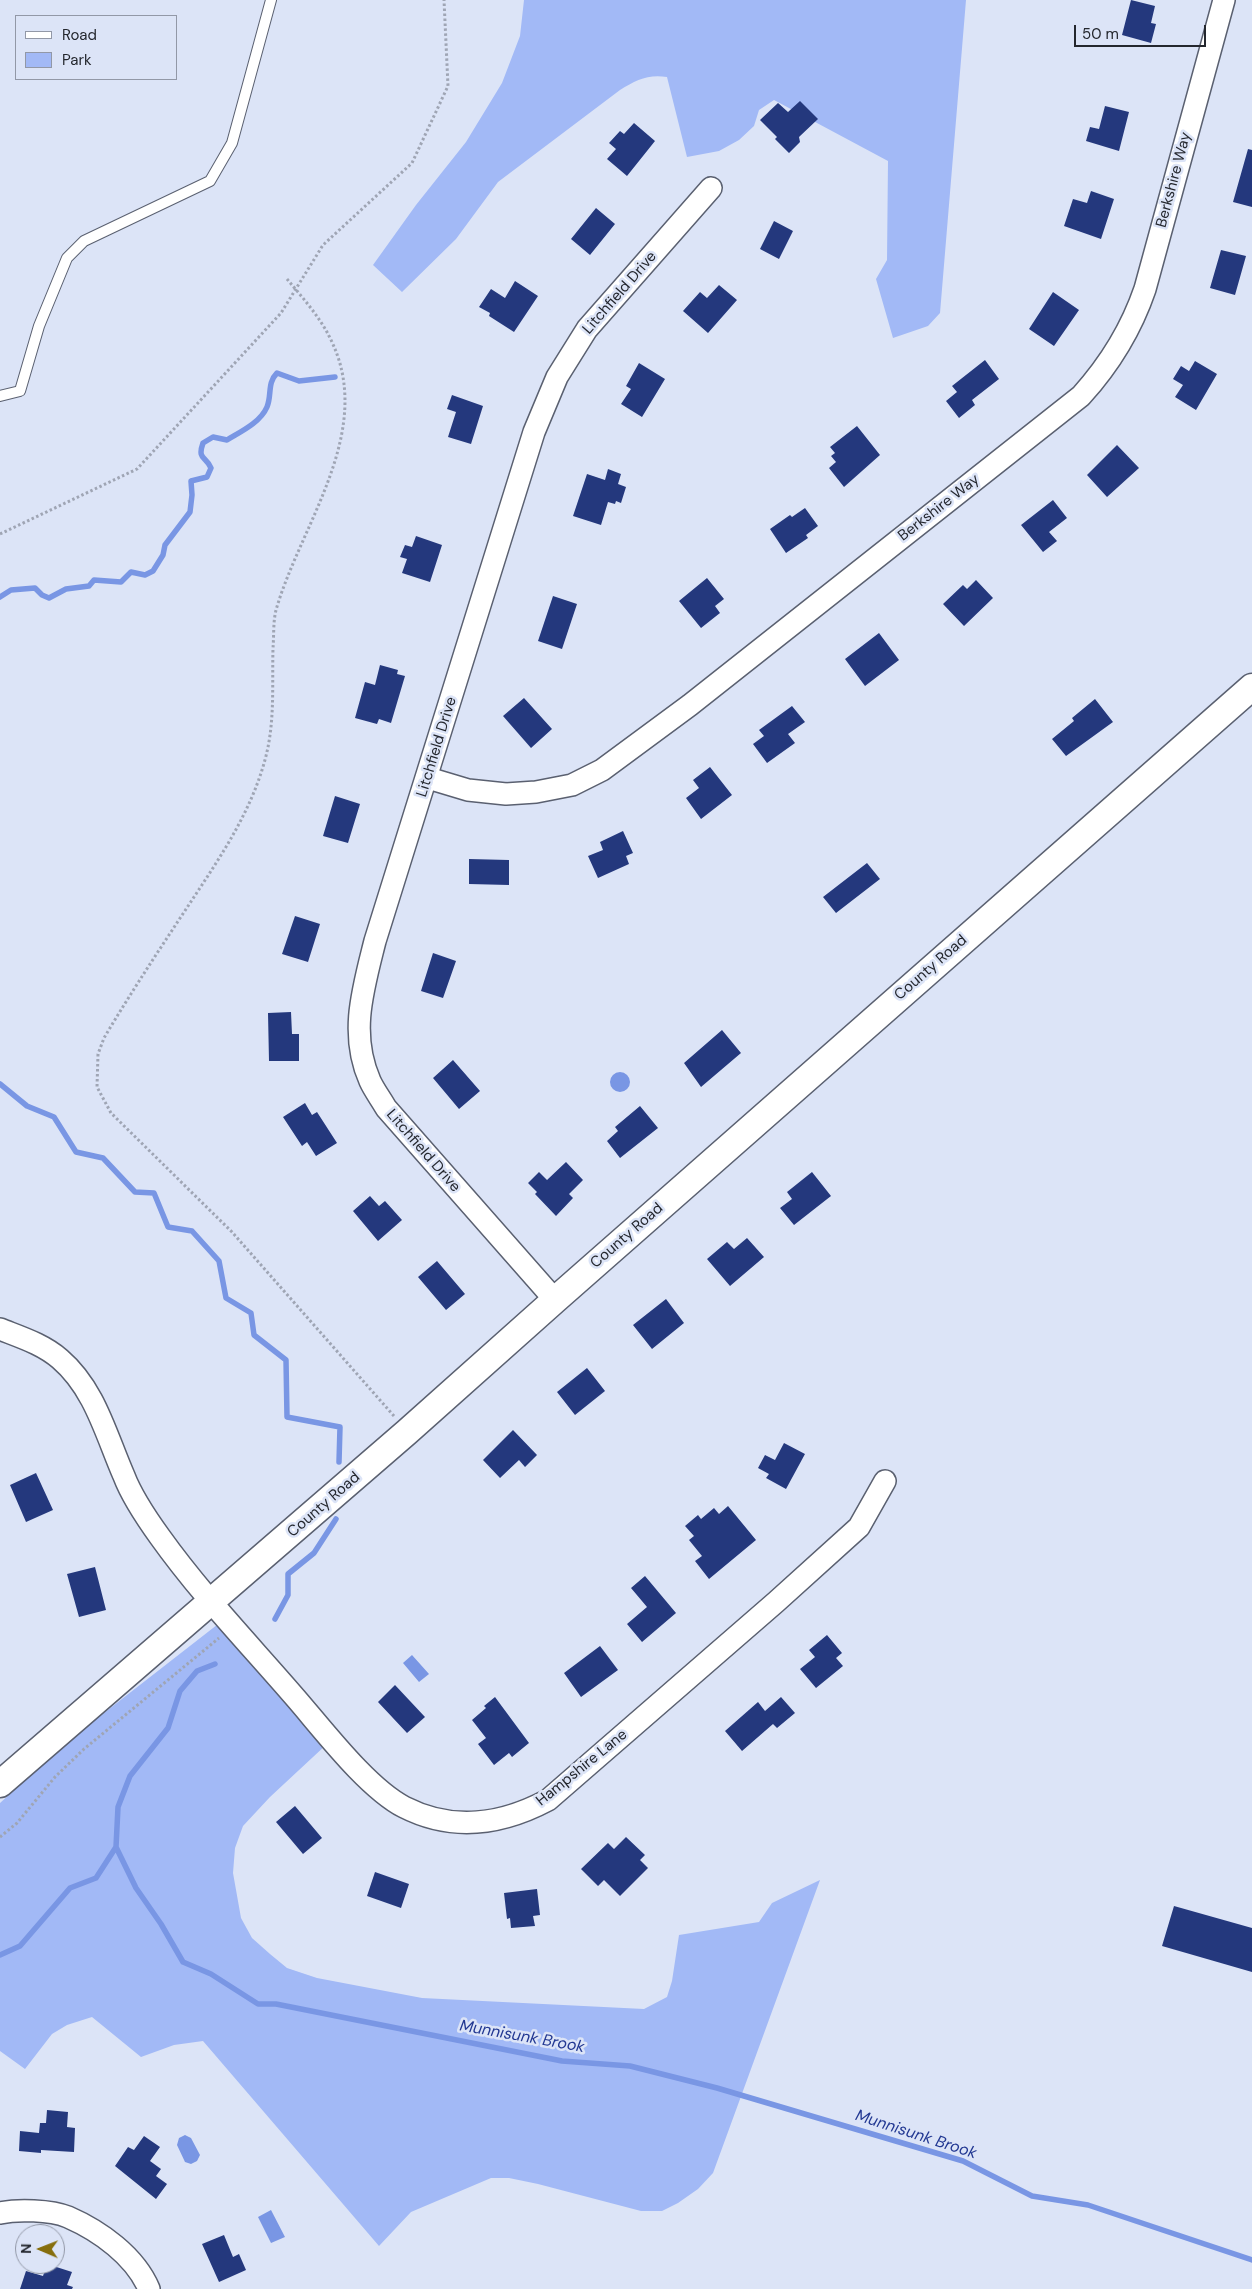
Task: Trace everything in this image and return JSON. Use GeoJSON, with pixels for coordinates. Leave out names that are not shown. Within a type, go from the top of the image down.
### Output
{"type":"FeatureCollection","features":[{"type":"Feature","properties":{"kind":"street","name":"Berkshire Way"},"geometry":{"type":"LineString","coordinates":[[428,778],[468,790],[506,794],[529,793],[572,784],[602,770],[697,699],[1081,396],[1104,370],[1119,346],[1135,317],[1146,289],[1224,0]]}},
{"type":"Feature","properties":{"kind":"street","name":"Litchfield Drive"},"geometry":{"type":"LineString","coordinates":[[555,1300],[386,1108],[370,1081],[358,1042],[358,1016],[375,941],[428,778],[534,432],[557,377],[587,329],[711,188]]}},
{"type":"Feature","properties":{"kind":"street","name":"County Road"},"geometry":{"type":"LineString","coordinates":[[0,1784],[407,1432],[1252,687]]}},
{"type":"Feature","properties":{"kind":"street","name":"Hampshire Lane"},"geometry":{"type":"LineString","coordinates":[[0,1329],[32,1341],[60,1358],[83,1385],[102,1418],[124,1478],[160,1537],[211,1602],[367,1779],[403,1807],[442,1821],[471,1823],[501,1820],[524,1813],[548,1800],[776,1602],[859,1527],[885,1481]]}},
{"type":"Feature","properties":{"kind":"street"},"geometry":{"type":"LineString","coordinates":[[0,2212],[17,2209],[67,2216],[111,2240],[144,2277],[149,2289]]}},
{"type":"Feature","properties":{"kind":"lane"},"geometry":{"type":"LineString","coordinates":[[0,396],[20,391],[39,326],[67,258],[84,241],[210,181],[232,143],[271,0]]}},
{"type":"Feature","properties":{"kind":"path"},"geometry":{"type":"LineString","coordinates":[[0,534],[137,469],[281,313],[322,245],[412,163],[448,86],[444,0]]}},
{"type":"Feature","properties":{"kind":"path"},"geometry":{"type":"LineString","coordinates":[[287,279],[330,336],[340,364],[346,402],[333,471],[276,612],[273,719],[266,756],[250,804],[242,819],[104,1038],[98,1054],[97,1087],[111,1113],[232,1232],[407,1432]]}},
{"type":"Feature","properties":{"kind":"path"},"geometry":{"type":"LineString","coordinates":[[0,1837],[17,1824],[55,1777],[84,1749],[233,1625]]}},
{"type":"Feature","properties":{"kind":"green space"},"geometry":{"type":"Polygon","coordinates":[[[524,0],[966,0],[940,313],[928,326],[893,338],[876,279],[887,260],[888,161],[774,100],[759,110],[754,126],[739,140],[719,151],[687,157],[667,77],[660,76],[642,79],[620,90],[498,182],[456,239],[402,292],[373,265],[416,205],[466,142],[502,83],[520,36],[524,0]]]}},
{"type":"Feature","properties":{"kind":"green space"},"geometry":{"type":"Polygon","coordinates":[[[231,1614],[327,1744],[270,1797],[243,1826],[235,1848],[233,1873],[241,1918],[252,1938],[287,1968],[317,1978],[422,1998],[644,2009],[667,1997],[672,1981],[679,1935],[759,1922],[772,1903],[820,1880],[713,2173],[698,2189],[678,2203],[662,2211],[641,2211],[538,2184],[509,2178],[491,2178],[411,2212],[379,2246],[203,2041],[174,2045],[141,2057],[92,2017],[67,2025],[52,2034],[25,2069],[0,2051],[0,1803],[68,1741],[231,1614]]]}},
{"type":"Feature","properties":{"kind":"shaded area"},"geometry":{"type":"Polygon","coordinates":[[[620,1072],[627,1075],[630,1082],[627,1089],[620,1092],[613,1089],[610,1082],[613,1075],[620,1072]]]}},
{"type":"Feature","properties":{"kind":"shaded area"},"geometry":{"type":"Polygon","coordinates":[[[412,1655],[429,1674],[419,1682],[403,1663],[412,1655]]]}},
{"type":"Feature","properties":{"kind":"shaded area"},"geometry":{"type":"Polygon","coordinates":[[[185,2135],[191,2138],[200,2155],[197,2161],[191,2164],[185,2162],[177,2145],[179,2138],[185,2135]]]}},
{"type":"Feature","properties":{"kind":"shaded area"},"geometry":{"type":"Polygon","coordinates":[[[271,2210],[285,2237],[271,2243],[258,2217],[271,2210]]]}},
{"type":"Feature","properties":{"kind":"building"},"geometry":{"type":"Polygon","coordinates":[[[1131,0],[1155,6],[1151,23],[1156,24],[1151,43],[1122,35],[1131,0]]]}},
{"type":"Feature","properties":{"kind":"building"},"geometry":{"type":"Polygon","coordinates":[[[800,101],[818,119],[799,137],[800,142],[789,153],[775,139],[777,137],[760,120],[778,103],[788,112],[800,101]]]}},
{"type":"Feature","properties":{"kind":"building"},"geometry":{"type":"Polygon","coordinates":[[[1105,106],[1129,112],[1119,151],[1086,141],[1090,127],[1099,129],[1105,106]]]}},
{"type":"Feature","properties":{"kind":"building"},"geometry":{"type":"Polygon","coordinates":[[[634,123],[655,141],[627,176],[607,159],[616,149],[609,143],[620,131],[624,134],[634,123]]]}},
{"type":"Feature","properties":{"kind":"building"},"geometry":{"type":"Polygon","coordinates":[[[1248,149],[1252,150],[1252,207],[1233,202],[1248,149]]]}},
{"type":"Feature","properties":{"kind":"building"},"geometry":{"type":"Polygon","coordinates":[[[1091,191],[1114,199],[1101,239],[1064,226],[1073,199],[1087,203],[1091,191]]]}},
{"type":"Feature","properties":{"kind":"building"},"geometry":{"type":"Polygon","coordinates":[[[596,208],[615,224],[590,255],[571,239],[596,208]]]}},
{"type":"Feature","properties":{"kind":"building"},"geometry":{"type":"Polygon","coordinates":[[[774,221],[793,231],[779,259],[760,249],[774,221]]]}},
{"type":"Feature","properties":{"kind":"building"},"geometry":{"type":"Polygon","coordinates":[[[1221,250],[1246,256],[1235,295],[1210,288],[1221,250]]]}},
{"type":"Feature","properties":{"kind":"building"},"geometry":{"type":"Polygon","coordinates":[[[515,281],[538,296],[514,332],[489,316],[490,313],[479,307],[491,289],[505,298],[515,281]]]}},
{"type":"Feature","properties":{"kind":"building"},"geometry":{"type":"Polygon","coordinates":[[[719,285],[737,300],[708,333],[683,311],[700,292],[707,298],[719,285]]]}},
{"type":"Feature","properties":{"kind":"building"},"geometry":{"type":"Polygon","coordinates":[[[1053,292],[1079,310],[1054,346],[1029,329],[1053,292]]]}},
{"type":"Feature","properties":{"kind":"building"},"geometry":{"type":"Polygon","coordinates":[[[985,360],[999,379],[972,400],[975,405],[959,418],[946,401],[957,392],[952,386],[985,360]]]}},
{"type":"Feature","properties":{"kind":"building"},"geometry":{"type":"Polygon","coordinates":[[[1195,361],[1217,374],[1196,410],[1175,397],[1183,385],[1173,379],[1181,366],[1189,371],[1195,361]]]}},
{"type":"Feature","properties":{"kind":"building"},"geometry":{"type":"Polygon","coordinates":[[[639,363],[665,379],[642,417],[621,404],[631,389],[626,386],[639,363]]]}},
{"type":"Feature","properties":{"kind":"building"},"geometry":{"type":"Polygon","coordinates":[[[452,395],[483,406],[471,444],[448,437],[456,412],[447,409],[452,395]]]}},
{"type":"Feature","properties":{"kind":"building"},"geometry":{"type":"Polygon","coordinates":[[[857,426],[880,455],[844,487],[829,468],[836,462],[831,456],[835,453],[830,447],[857,426]]]}},
{"type":"Feature","properties":{"kind":"building"},"geometry":{"type":"Polygon","coordinates":[[[1117,445],[1139,468],[1107,497],[1087,475],[1117,445]]]}},
{"type":"Feature","properties":{"kind":"building"},"geometry":{"type":"Polygon","coordinates":[[[608,469],[621,474],[618,484],[626,487],[621,503],[616,501],[615,504],[608,502],[601,525],[573,516],[587,474],[605,480],[608,469]]]}},
{"type":"Feature","properties":{"kind":"building"},"geometry":{"type":"Polygon","coordinates":[[[1053,500],[1067,518],[1049,532],[1057,541],[1043,552],[1021,525],[1053,500]]]}},
{"type":"Feature","properties":{"kind":"building"},"geometry":{"type":"Polygon","coordinates":[[[805,508],[818,526],[806,535],[808,538],[786,553],[770,529],[790,515],[792,517],[805,508]]]}},
{"type":"Feature","properties":{"kind":"building"},"geometry":{"type":"Polygon","coordinates":[[[416,536],[442,545],[430,582],[402,573],[407,559],[400,557],[405,545],[412,547],[416,536]]]}},
{"type":"Feature","properties":{"kind":"building"},"geometry":{"type":"Polygon","coordinates":[[[707,578],[724,599],[715,606],[720,613],[701,628],[679,601],[707,578]]]}},
{"type":"Feature","properties":{"kind":"building"},"geometry":{"type":"Polygon","coordinates":[[[976,580],[993,598],[964,626],[943,604],[963,585],[967,589],[976,580]]]}},
{"type":"Feature","properties":{"kind":"building"},"geometry":{"type":"Polygon","coordinates":[[[553,596],[577,604],[562,649],[538,641],[553,596]]]}},
{"type":"Feature","properties":{"kind":"building"},"geometry":{"type":"Polygon","coordinates":[[[879,633],[899,660],[865,686],[845,659],[879,633]]]}},
{"type":"Feature","properties":{"kind":"building"},"geometry":{"type":"Polygon","coordinates":[[[380,665],[398,670],[397,674],[405,676],[391,723],[379,719],[377,724],[355,718],[365,682],[375,685],[380,665]]]}},
{"type":"Feature","properties":{"kind":"building"},"geometry":{"type":"Polygon","coordinates":[[[524,698],[552,729],[531,748],[503,716],[524,698]]]}},
{"type":"Feature","properties":{"kind":"building"},"geometry":{"type":"Polygon","coordinates":[[[1095,699],[1113,722],[1066,756],[1052,739],[1074,721],[1072,718],[1095,699]]]}},
{"type":"Feature","properties":{"kind":"building"},"geometry":{"type":"Polygon","coordinates":[[[792,706],[805,722],[788,734],[795,743],[767,763],[753,744],[764,736],[759,730],[792,706]]]}},
{"type":"Feature","properties":{"kind":"building"},"geometry":{"type":"Polygon","coordinates":[[[710,767],[732,795],[701,819],[686,798],[699,788],[693,780],[710,767]]]}},
{"type":"Feature","properties":{"kind":"building"},"geometry":{"type":"Polygon","coordinates":[[[335,796],[360,804],[348,843],[323,836],[335,796]]]}},
{"type":"Feature","properties":{"kind":"building"},"geometry":{"type":"Polygon","coordinates":[[[623,831],[633,853],[626,856],[629,864],[598,878],[588,856],[603,850],[600,842],[623,831]]]}},
{"type":"Feature","properties":{"kind":"building"},"geometry":{"type":"Polygon","coordinates":[[[469,859],[509,860],[509,885],[469,884],[469,859]]]}},
{"type":"Feature","properties":{"kind":"building"},"geometry":{"type":"Polygon","coordinates":[[[867,863],[880,879],[836,913],[823,897],[867,863]]]}},
{"type":"Feature","properties":{"kind":"building"},"geometry":{"type":"Polygon","coordinates":[[[295,916],[320,924],[308,962],[282,954],[295,916]]]}},
{"type":"Feature","properties":{"kind":"building"},"geometry":{"type":"Polygon","coordinates":[[[433,953],[456,961],[443,998],[421,991],[433,953]]]}},
{"type":"Feature","properties":{"kind":"building"},"geometry":{"type":"Polygon","coordinates":[[[291,1012],[292,1034],[299,1034],[299,1061],[269,1061],[268,1013],[291,1012]]]}},
{"type":"Feature","properties":{"kind":"building"},"geometry":{"type":"Polygon","coordinates":[[[722,1030],[741,1053],[701,1087],[684,1063],[722,1030]]]}},
{"type":"Feature","properties":{"kind":"building"},"geometry":{"type":"Polygon","coordinates":[[[453,1060],[480,1091],[459,1109],[433,1078],[453,1060]]]}},
{"type":"Feature","properties":{"kind":"building"},"geometry":{"type":"Polygon","coordinates":[[[305,1103],[312,1115],[317,1112],[337,1143],[316,1156],[307,1142],[302,1146],[283,1117],[305,1103]]]}},
{"type":"Feature","properties":{"kind":"building"},"geometry":{"type":"Polygon","coordinates":[[[640,1106],[658,1128],[620,1158],[607,1141],[618,1131],[615,1127],[640,1106]]]}},
{"type":"Feature","properties":{"kind":"building"},"geometry":{"type":"Polygon","coordinates":[[[566,1162],[583,1180],[569,1194],[573,1198],[556,1216],[535,1194],[537,1192],[528,1183],[539,1172],[547,1180],[566,1162]]]}},
{"type":"Feature","properties":{"kind":"building"},"geometry":{"type":"Polygon","coordinates":[[[812,1172],[831,1196],[794,1225],[780,1208],[792,1199],[787,1192],[812,1172]]]}},
{"type":"Feature","properties":{"kind":"building"},"geometry":{"type":"Polygon","coordinates":[[[370,1196],[379,1206],[385,1201],[402,1220],[378,1241],[353,1211],[370,1196]]]}},
{"type":"Feature","properties":{"kind":"building"},"geometry":{"type":"Polygon","coordinates":[[[747,1238],[764,1257],[730,1286],[707,1259],[727,1242],[734,1249],[747,1238]]]}},
{"type":"Feature","properties":{"kind":"building"},"geometry":{"type":"Polygon","coordinates":[[[437,1261],[465,1294],[446,1310],[418,1277],[437,1261]]]}},
{"type":"Feature","properties":{"kind":"building"},"geometry":{"type":"Polygon","coordinates":[[[666,1299],[684,1323],[652,1349],[633,1325],[666,1299]]]}},
{"type":"Feature","properties":{"kind":"building"},"geometry":{"type":"Polygon","coordinates":[[[587,1368],[605,1391],[575,1415],[557,1392],[587,1368]]]}},
{"type":"Feature","properties":{"kind":"building"},"geometry":{"type":"Polygon","coordinates":[[[513,1430],[537,1455],[525,1467],[519,1460],[500,1478],[483,1460],[513,1430]]]}},
{"type":"Feature","properties":{"kind":"building"},"geometry":{"type":"Polygon","coordinates":[[[784,1443],[805,1454],[786,1489],[766,1478],[769,1474],[758,1468],[765,1455],[775,1460],[784,1443]]]}},
{"type":"Feature","properties":{"kind":"building"},"geometry":{"type":"Polygon","coordinates":[[[36,1473],[53,1510],[26,1522],[10,1485],[36,1473]]]}},
{"type":"Feature","properties":{"kind":"building"},"geometry":{"type":"Polygon","coordinates":[[[728,1506],[756,1540],[709,1579],[695,1561],[702,1556],[689,1540],[694,1536],[685,1526],[698,1515],[701,1519],[714,1508],[719,1514],[728,1506]]]}},
{"type":"Feature","properties":{"kind":"building"},"geometry":{"type":"Polygon","coordinates":[[[95,1567],[106,1610],[79,1617],[67,1574],[95,1567]]]}},
{"type":"Feature","properties":{"kind":"building"},"geometry":{"type":"Polygon","coordinates":[[[645,1576],[676,1613],[642,1642],[627,1624],[647,1607],[631,1588],[645,1576]]]}},
{"type":"Feature","properties":{"kind":"building"},"geometry":{"type":"Polygon","coordinates":[[[827,1635],[842,1653],[836,1658],[843,1666],[816,1688],[800,1669],[815,1657],[809,1650],[827,1635]]]}},
{"type":"Feature","properties":{"kind":"building"},"geometry":{"type":"Polygon","coordinates":[[[600,1646],[618,1670],[581,1697],[564,1673],[600,1646]]]}},
{"type":"Feature","properties":{"kind":"building"},"geometry":{"type":"Polygon","coordinates":[[[395,1685],[425,1717],[407,1733],[378,1702],[395,1685]]]}},
{"type":"Feature","properties":{"kind":"building"},"geometry":{"type":"Polygon","coordinates":[[[495,1697],[529,1743],[512,1757],[509,1753],[494,1765],[478,1744],[486,1738],[472,1720],[495,1697]]]}},
{"type":"Feature","properties":{"kind":"building"},"geometry":{"type":"Polygon","coordinates":[[[781,1697],[795,1713],[777,1728],[773,1724],[742,1751],[725,1731],[758,1702],[765,1711],[781,1697]]]}},
{"type":"Feature","properties":{"kind":"building"},"geometry":{"type":"Polygon","coordinates":[[[295,1806],[322,1838],[303,1854],[276,1822],[295,1806]]]}},
{"type":"Feature","properties":{"kind":"building"},"geometry":{"type":"Polygon","coordinates":[[[626,1837],[645,1855],[640,1860],[648,1868],[620,1896],[604,1880],[598,1886],[581,1869],[608,1843],[614,1849],[626,1837]]]}},
{"type":"Feature","properties":{"kind":"building"},"geometry":{"type":"Polygon","coordinates":[[[375,1872],[409,1884],[401,1908],[367,1896],[375,1872]]]}},
{"type":"Feature","properties":{"kind":"building"},"geometry":{"type":"Polygon","coordinates":[[[537,1889],[540,1915],[533,1916],[535,1926],[511,1928],[510,1918],[507,1919],[504,1893],[537,1889]]]}},
{"type":"Feature","properties":{"kind":"building"},"geometry":{"type":"Polygon","coordinates":[[[1174,1906],[1252,1928],[1252,1972],[1162,1946],[1174,1906]]]}},
{"type":"Feature","properties":{"kind":"building"},"geometry":{"type":"Polygon","coordinates":[[[47,2110],[68,2112],[67,2127],[75,2128],[74,2152],[41,2150],[41,2153],[19,2151],[20,2131],[39,2133],[40,2123],[46,2123],[47,2110]]]}},
{"type":"Feature","properties":{"kind":"building"},"geometry":{"type":"Polygon","coordinates":[[[144,2136],[160,2147],[150,2161],[161,2169],[156,2176],[167,2184],[156,2199],[115,2166],[128,2147],[134,2150],[144,2136]]]}},
{"type":"Feature","properties":{"kind":"building"},"geometry":{"type":"Polygon","coordinates":[[[224,2235],[233,2257],[239,2254],[246,2270],[219,2282],[202,2244],[224,2235]]]}},
{"type":"Feature","properties":{"kind":"building"},"geometry":{"type":"Polygon","coordinates":[[[65,2270],[72,2272],[67,2285],[73,2287],[72,2289],[20,2289],[25,2274],[43,2276],[44,2274],[65,2274],[65,2270]]]}},
{"type":"Feature","properties":{"kind":"waterway"},"geometry":{"type":"LineString","coordinates":[[0,597],[11,590],[35,588],[42,595],[49,598],[66,589],[89,586],[94,580],[121,582],[131,572],[145,575],[153,571],[163,555],[165,545],[190,512],[191,481],[207,477],[211,468],[201,452],[203,443],[213,437],[227,440],[260,418],[267,407],[272,381],[277,373],[299,381],[335,377]]}},
{"type":"Feature","properties":{"kind":"waterway","name":"Munnisunk Brook"},"geometry":{"type":"LineString","coordinates":[[0,1084],[27,1106],[54,1117],[76,1152],[103,1158],[135,1192],[154,1193],[168,1227],[192,1231],[219,1261],[226,1298],[251,1313],[254,1335],[286,1360],[287,1417],[340,1427],[339,1462]]}},
{"type":"Feature","properties":{"kind":"waterway","name":"Munnisunk Brook"},"geometry":{"type":"LineString","coordinates":[[275,1619],[288,1595],[288,1574],[314,1553],[336,1519]]}},
{"type":"Feature","properties":{"kind":"waterway","name":"Munnisunk Brook"},"geometry":{"type":"LineString","coordinates":[[215,1664],[197,1671],[180,1691],[168,1728],[130,1776],[118,1807],[116,1847],[136,1888],[161,1924],[183,1962],[211,1974],[258,2004],[276,2004],[562,2061],[630,2066],[717,2088],[963,2161],[1032,2196],[1088,2205],[1252,2260]]}},
{"type":"Feature","properties":{"kind":"waterway"},"geometry":{"type":"LineString","coordinates":[[0,1955],[20,1946],[70,1888],[96,1878],[116,1847]]}}]}
